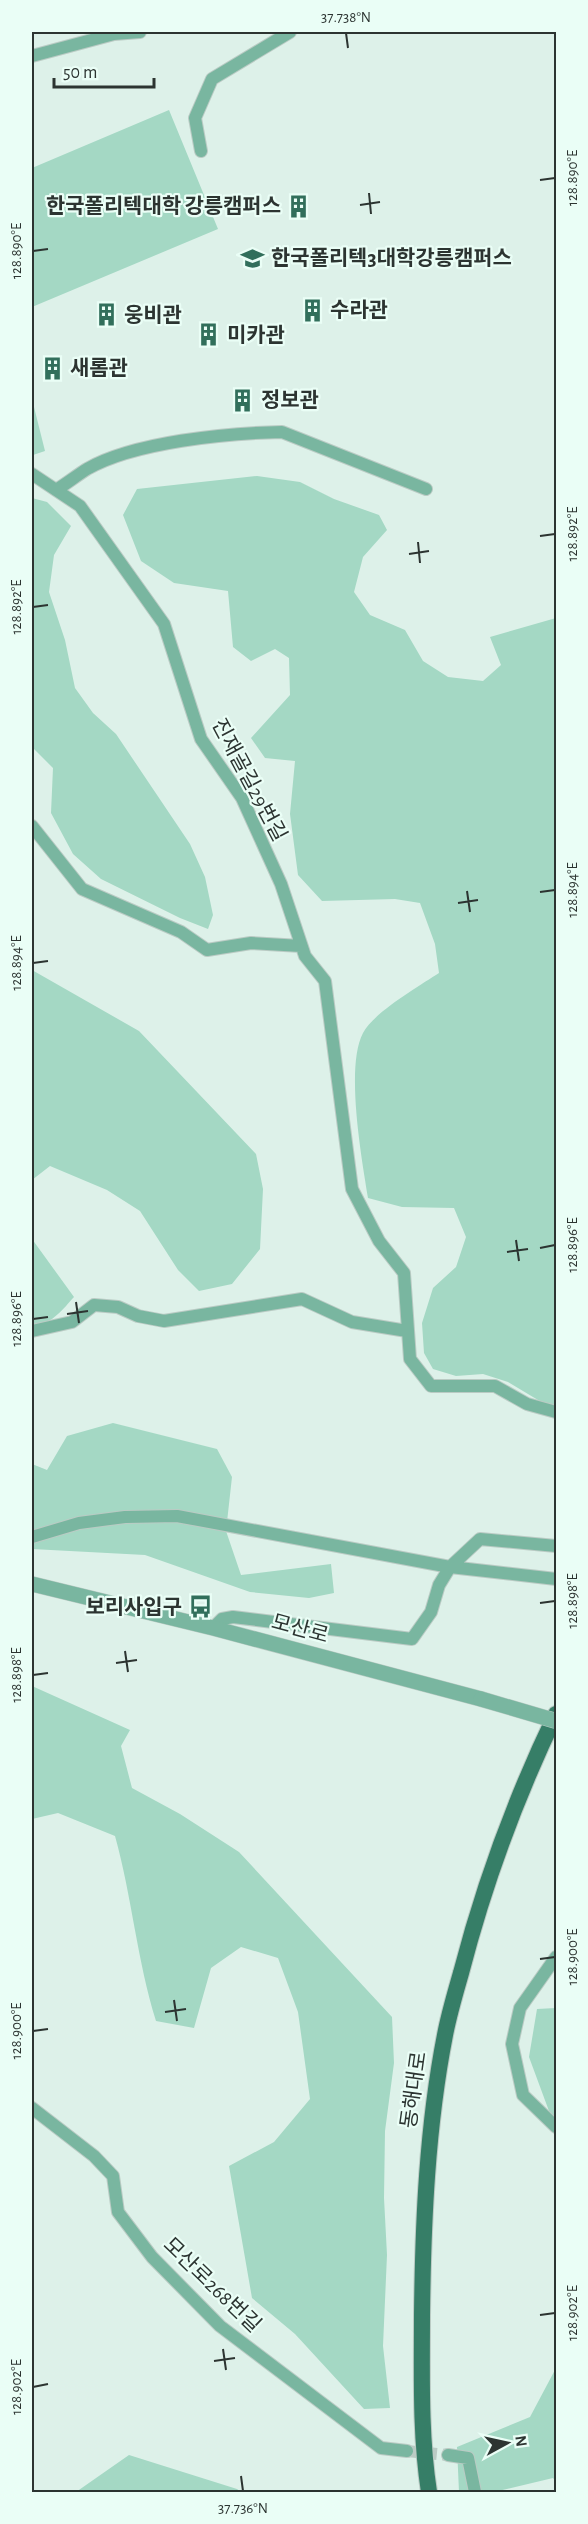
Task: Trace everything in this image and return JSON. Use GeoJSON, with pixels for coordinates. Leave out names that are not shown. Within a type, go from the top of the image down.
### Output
{"type":"FeatureCollection","features":[{"type":"Feature","properties":{"kind":"main road","name":"동해대로"},"geometry":{"type":"LineString","coordinates":[[429,2493],[422,2394],[422,2290],[428,2160],[445,2034],[473,1925],[496,1856],[556,1714]]}},
{"type":"Feature","properties":{"kind":"street"},"geometry":{"type":"LineString","coordinates":[[32,56],[114,34],[140,32]]}},
{"type":"Feature","properties":{"kind":"street"},"geometry":{"type":"LineString","coordinates":[[201,151],[195,118],[212,79],[290,32]]}},
{"type":"Feature","properties":{"kind":"street"},"geometry":{"type":"LineString","coordinates":[[56,490],[88,469],[138,449],[273,432],[282,432],[426,489]]}},
{"type":"Feature","properties":{"kind":"street","name":"진재골길29번길"},"geometry":{"type":"LineString","coordinates":[[32,474],[80,506],[164,624],[201,739],[242,798],[280,884],[304,956],[325,981],[352,1190],[379,1241],[404,1273],[410,1359],[430,1386],[495,1386],[526,1404],[556,1412]]}},
{"type":"Feature","properties":{"kind":"street"},"geometry":{"type":"LineString","coordinates":[[32,826],[82,889],[182,932],[207,950],[251,943],[301,946]]}},
{"type":"Feature","properties":{"kind":"street"},"geometry":{"type":"LineString","coordinates":[[32,1330],[72,1322],[94,1305],[118,1307],[138,1316],[164,1321],[302,1299],[352,1322],[407,1331]]}},
{"type":"Feature","properties":{"kind":"street"},"geometry":{"type":"LineString","coordinates":[[32,1537],[102,1520],[177,1516],[450,1567],[556,1580]]}},
{"type":"Feature","properties":{"kind":"street"},"geometry":{"type":"LineString","coordinates":[[213,1628],[222,1619],[233,1617],[412,1639],[431,1612],[439,1585],[450,1567],[480,1539],[556,1546]]}},
{"type":"Feature","properties":{"kind":"street","name":"모산로"},"geometry":{"type":"LineString","coordinates":[[32,1584],[213,1628],[556,1721]]}},
{"type":"Feature","properties":{"kind":"street"},"geometry":{"type":"LineString","coordinates":[[556,1958],[520,2008],[512,2044],[523,2095],[556,2127]]}},
{"type":"Feature","properties":{"kind":"street","name":"모산로268번길"},"geometry":{"type":"LineString","coordinates":[[33,2113],[94,2156],[113,2176],[118,2212],[152,2257],[220,2326],[381,2448],[407,2451]]}},
{"type":"Feature","properties":{"kind":"street"},"geometry":{"type":"LineString","coordinates":[[448,2455],[468,2458],[475,2493]]}},
{"type":"Feature","properties":{"kind":"green space"},"geometry":{"type":"Polygon","coordinates":[[[169,110],[218,229],[32,307],[32,168],[169,110]]]}},
{"type":"Feature","properties":{"kind":"green space"},"geometry":{"type":"Polygon","coordinates":[[[32,399],[45,451],[33,455],[32,454],[32,399]]]}},
{"type":"Feature","properties":{"kind":"green space"},"geometry":{"type":"Polygon","coordinates":[[[257,476],[300,482],[334,499],[379,515],[387,530],[363,557],[354,592],[370,615],[405,630],[423,661],[448,677],[483,681],[501,665],[490,637],[556,618],[556,1406],[543,1403],[508,1382],[483,1374],[456,1376],[433,1369],[424,1353],[422,1323],[433,1288],[456,1267],[466,1237],[454,1208],[402,1207],[368,1198],[356,1114],[355,1068],[358,1048],[363,1033],[376,1017],[397,1000],[439,973],[435,944],[420,903],[395,899],[322,901],[298,875],[290,814],[295,761],[265,758],[251,738],[290,695],[289,658],[275,649],[251,661],[233,647],[228,591],[174,583],[141,561],[123,515],[137,489],[257,476]]]}},
{"type":"Feature","properties":{"kind":"green space"},"geometry":{"type":"Polygon","coordinates":[[[32,498],[47,502],[71,526],[54,555],[49,592],[65,640],[75,688],[93,713],[116,734],[190,844],[205,877],[213,915],[208,929],[180,918],[101,879],[73,854],[51,813],[53,768],[32,747],[32,498]]]}},
{"type":"Feature","properties":{"kind":"green space"},"geometry":{"type":"Polygon","coordinates":[[[32,970],[139,1031],[256,1154],[263,1189],[260,1249],[232,1284],[199,1291],[178,1270],[140,1211],[107,1190],[50,1166],[32,1180],[32,970]]]}},
{"type":"Feature","properties":{"kind":"green space"},"geometry":{"type":"Polygon","coordinates":[[[32,1239],[74,1297],[50,1320],[38,1324],[32,1324],[32,1239]]]}},
{"type":"Feature","properties":{"kind":"green space"},"geometry":{"type":"Polygon","coordinates":[[[113,1423],[217,1449],[232,1477],[226,1531],[241,1575],[331,1564],[334,1593],[309,1598],[250,1592],[145,1555],[32,1549],[32,1464],[47,1470],[67,1436],[113,1423]]]}},
{"type":"Feature","properties":{"kind":"green space"},"geometry":{"type":"Polygon","coordinates":[[[32,1686],[130,1730],[121,1746],[132,1788],[180,1814],[239,1852],[392,2017],[394,2063],[385,2131],[384,2198],[387,2255],[383,2346],[390,2408],[364,2409],[295,2334],[252,2298],[229,2166],[274,2142],[310,2099],[298,2012],[278,1958],[241,1947],[211,1968],[194,2028],[156,2021],[149,1998],[115,1836],[58,1813],[32,1819],[32,1686]]]}},
{"type":"Feature","properties":{"kind":"green space"},"geometry":{"type":"Polygon","coordinates":[[[556,2008],[556,2130],[529,2057],[537,2009],[556,2008]]]}},
{"type":"Feature","properties":{"kind":"green space"},"geometry":{"type":"Polygon","coordinates":[[[556,2368],[556,2482],[553,2478],[494,2492],[459,2492],[457,2447],[530,2417],[556,2368]]]}},
{"type":"Feature","properties":{"kind":"green space"},"geometry":{"type":"Polygon","coordinates":[[[129,2455],[237,2489],[241,2492],[76,2492],[129,2455]]]}},
{"type":"Feature","properties":{"kind":"tunnel"},"geometry":{"type":"LineString","coordinates":[[407,2451],[448,2455]]}},
{"type":"Feature","properties":{"kind":"place","name":"한국폴리텍대학 강릉캠퍼스"},"geometry":{"type":"Point","coordinates":[299,206]}},
{"type":"Feature","properties":{"kind":"place","name":"한국폴리텍3대학강릉캠퍼스"},"geometry":{"type":"Point","coordinates":[253,258]}},
{"type":"Feature","properties":{"kind":"place","name":"수라관"},"geometry":{"type":"Point","coordinates":[312,310]}},
{"type":"Feature","properties":{"kind":"place","name":"웅비관"},"geometry":{"type":"Point","coordinates":[106,315]}},
{"type":"Feature","properties":{"kind":"place","name":"미카관"},"geometry":{"type":"Point","coordinates":[209,335]}},
{"type":"Feature","properties":{"kind":"place","name":"새롬관"},"geometry":{"type":"Point","coordinates":[52,368]}},
{"type":"Feature","properties":{"kind":"place","name":"정보관"},"geometry":{"type":"Point","coordinates":[243,400]}},
{"type":"Feature","properties":{"kind":"place","name":"보리사입구"},"geometry":{"type":"Point","coordinates":[200,1607]}}]}
